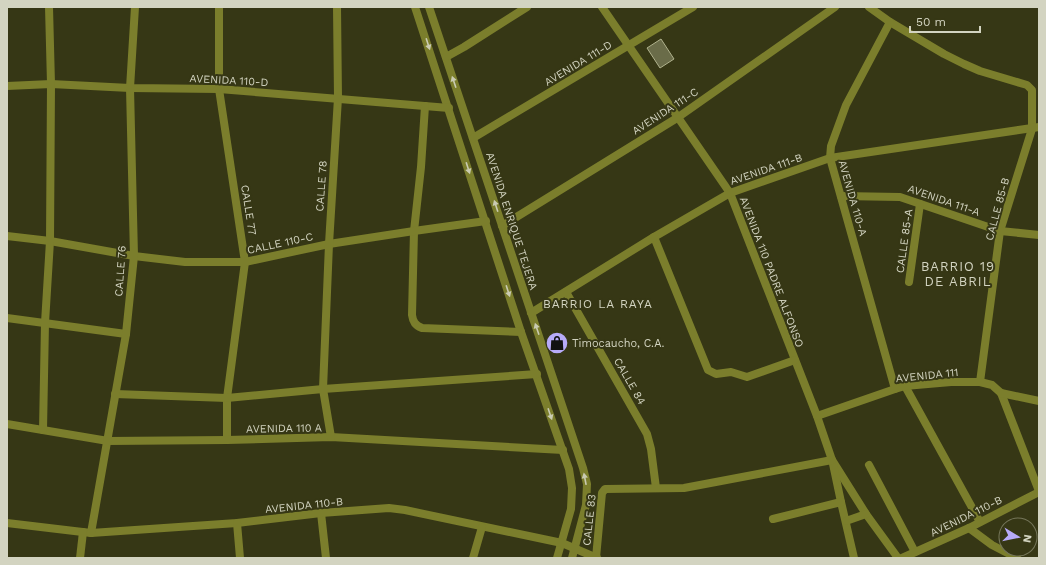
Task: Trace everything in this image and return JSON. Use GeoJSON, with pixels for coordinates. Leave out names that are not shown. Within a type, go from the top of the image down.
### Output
{"type":"FeatureCollection","features":[{"type":"Feature","properties":{"kind":"street"},"geometry":{"type":"LineString","coordinates":[[43,430],[45,323],[50,241],[51,84],[49,7]]}},
{"type":"Feature","properties":{"kind":"street","name":"CALLE 76"},"geometry":{"type":"LineString","coordinates":[[80,558],[108,441],[126,334],[134,256],[130,88],[135,7]]}},
{"type":"Feature","properties":{"kind":"street","name":"CALLE 77"},"geometry":{"type":"LineString","coordinates":[[219,7],[219,89],[246,262],[227,398],[227,440]]}},
{"type":"Feature","properties":{"kind":"street","name":"CALLE 78"},"geometry":{"type":"LineString","coordinates":[[331,437],[323,389],[329,244],[338,98],[337,7]]}},
{"type":"Feature","properties":{"kind":"street"},"geometry":{"type":"LineString","coordinates":[[416,7],[521,332],[537,374],[569,469],[572,488],[571,509],[557,558]]}},
{"type":"Feature","properties":{"kind":"street","name":"AVENIDA ENRIQUE TEJERA"},"geometry":{"type":"LineString","coordinates":[[429,7],[583,468],[587,484],[586,505],[572,558]]}},
{"type":"Feature","properties":{"kind":"street"},"geometry":{"type":"LineString","coordinates":[[446,57],[527,7]]}},
{"type":"Feature","properties":{"kind":"street","name":"AVENIDA 110 PADRE ALFONSO"},"geometry":{"type":"LineString","coordinates":[[602,7],[730,193],[817,416],[832,460],[866,514],[898,558]]}},
{"type":"Feature","properties":{"kind":"street","name":"AVENIDA 111-D"},"geometry":{"type":"LineString","coordinates":[[473,138],[694,7]]}},
{"type":"Feature","properties":{"kind":"street","name":"AVENIDA 111-C"},"geometry":{"type":"LineString","coordinates":[[502,226],[677,118],[835,7]]}},
{"type":"Feature","properties":{"kind":"street"},"geometry":{"type":"LineString","coordinates":[[869,7],[890,22]]}},
{"type":"Feature","properties":{"kind":"street","name":"CALLE 85-B"},"geometry":{"type":"LineString","coordinates":[[890,22],[964,64],[980,71],[1027,85],[1032,90],[1035,128],[1000,231],[980,382]]}},
{"type":"Feature","properties":{"kind":"street","name":"AVENIDA 110-A"},"geometry":{"type":"LineString","coordinates":[[890,22],[846,105],[831,146],[830,158],[895,389]]}},
{"type":"Feature","properties":{"kind":"street","name":"AVENIDA 110-D"},"geometry":{"type":"LineString","coordinates":[[7,86],[51,84],[130,88],[219,89],[449,108]]}},
{"type":"Feature","properties":{"kind":"street"},"geometry":{"type":"LineString","coordinates":[[425,106],[421,167],[414,230],[413,321],[417,326],[422,328],[521,332]]}},
{"type":"Feature","properties":{"kind":"street","name":"AVENIDA 111-B"},"geometry":{"type":"LineString","coordinates":[[531,313],[654,237],[730,193],[830,158],[1035,128]]}},
{"type":"Feature","properties":{"kind":"street","name":"AVENIDA 111-A"},"geometry":{"type":"LineString","coordinates":[[841,196],[895,196],[905,198],[1000,231],[1039,236]]}},
{"type":"Feature","properties":{"kind":"street","name":"CALLE 85-A"},"geometry":{"type":"LineString","coordinates":[[909,282],[920,204]]}},
{"type":"Feature","properties":{"kind":"street","name":"CALLE 110-C"},"geometry":{"type":"LineString","coordinates":[[7,236],[50,241],[134,256],[185,262],[246,262],[329,244],[414,230],[486,221]]}},
{"type":"Feature","properties":{"kind":"street"},"geometry":{"type":"LineString","coordinates":[[654,237],[708,370],[716,374],[732,372],[747,377],[795,360]]}},
{"type":"Feature","properties":{"kind":"street","name":"CALLE 84"},"geometry":{"type":"LineString","coordinates":[[566,292],[647,434],[656,488]]}},
{"type":"Feature","properties":{"kind":"street"},"geometry":{"type":"LineString","coordinates":[[7,318],[126,334]]}},
{"type":"Feature","properties":{"kind":"street"},"geometry":{"type":"LineString","coordinates":[[116,394],[227,398],[323,389],[537,374]]}},
{"type":"Feature","properties":{"kind":"street","name":"AVENIDA 111"},"geometry":{"type":"LineString","coordinates":[[817,416],[905,386],[951,382],[980,382],[992,385],[1001,393],[1039,400]]}},
{"type":"Feature","properties":{"kind":"street"},"geometry":{"type":"LineString","coordinates":[[905,386],[980,522]]}},
{"type":"Feature","properties":{"kind":"street"},"geometry":{"type":"LineString","coordinates":[[1001,393],[1039,492]]}},
{"type":"Feature","properties":{"kind":"street","name":"AVENIDA 110 A"},"geometry":{"type":"LineString","coordinates":[[7,424],[108,441],[331,437],[563,450]]}},
{"type":"Feature","properties":{"kind":"street"},"geometry":{"type":"LineString","coordinates":[[656,488],[684,488],[832,460],[854,558]]}},
{"type":"Feature","properties":{"kind":"street"},"geometry":{"type":"LineString","coordinates":[[869,465],[915,552]]}},
{"type":"Feature","properties":{"kind":"street","name":"CALLE 83"},"geometry":{"type":"LineString","coordinates":[[596,558],[603,490],[609,488],[656,488]]}},
{"type":"Feature","properties":{"kind":"street","name":"AVENIDA 110-B"},"geometry":{"type":"LineString","coordinates":[[902,558],[969,528],[1039,492]]}},
{"type":"Feature","properties":{"kind":"street"},"geometry":{"type":"LineString","coordinates":[[773,519],[841,502]]}},
{"type":"Feature","properties":{"kind":"street","name":"AVENIDA 110-B"},"geometry":{"type":"LineString","coordinates":[[7,523],[87,532],[237,523],[321,513],[389,508],[405,510],[562,543],[596,558]]}},
{"type":"Feature","properties":{"kind":"street"},"geometry":{"type":"LineString","coordinates":[[321,513],[326,558]]}},
{"type":"Feature","properties":{"kind":"street"},"geometry":{"type":"LineString","coordinates":[[846,521],[866,514]]}},
{"type":"Feature","properties":{"kind":"street"},"geometry":{"type":"LineString","coordinates":[[237,523],[240,558]]}},
{"type":"Feature","properties":{"kind":"street"},"geometry":{"type":"LineString","coordinates":[[473,558],[482,527]]}},
{"type":"Feature","properties":{"kind":"street"},"geometry":{"type":"LineString","coordinates":[[969,528],[992,545],[1017,558]]}},
{"type":"Feature","properties":{"kind":"building"},"geometry":{"type":"Polygon","coordinates":[[[661,39],[674,59],[660,68],[647,48],[661,39]]]}},
{"type":"Feature","properties":{"kind":"place","name":"Timocaucho, C.A."},"geometry":{"type":"Point","coordinates":[557,343]}},
{"type":"Feature","properties":{"kind":"district","name":"BARRIO 19 DE ABRIL"},"geometry":{"type":"Point","coordinates":[958,274]}},
{"type":"Feature","properties":{"kind":"district","name":"BARRIO LA RAYA"},"geometry":{"type":"Point","coordinates":[598,304]}}]}
